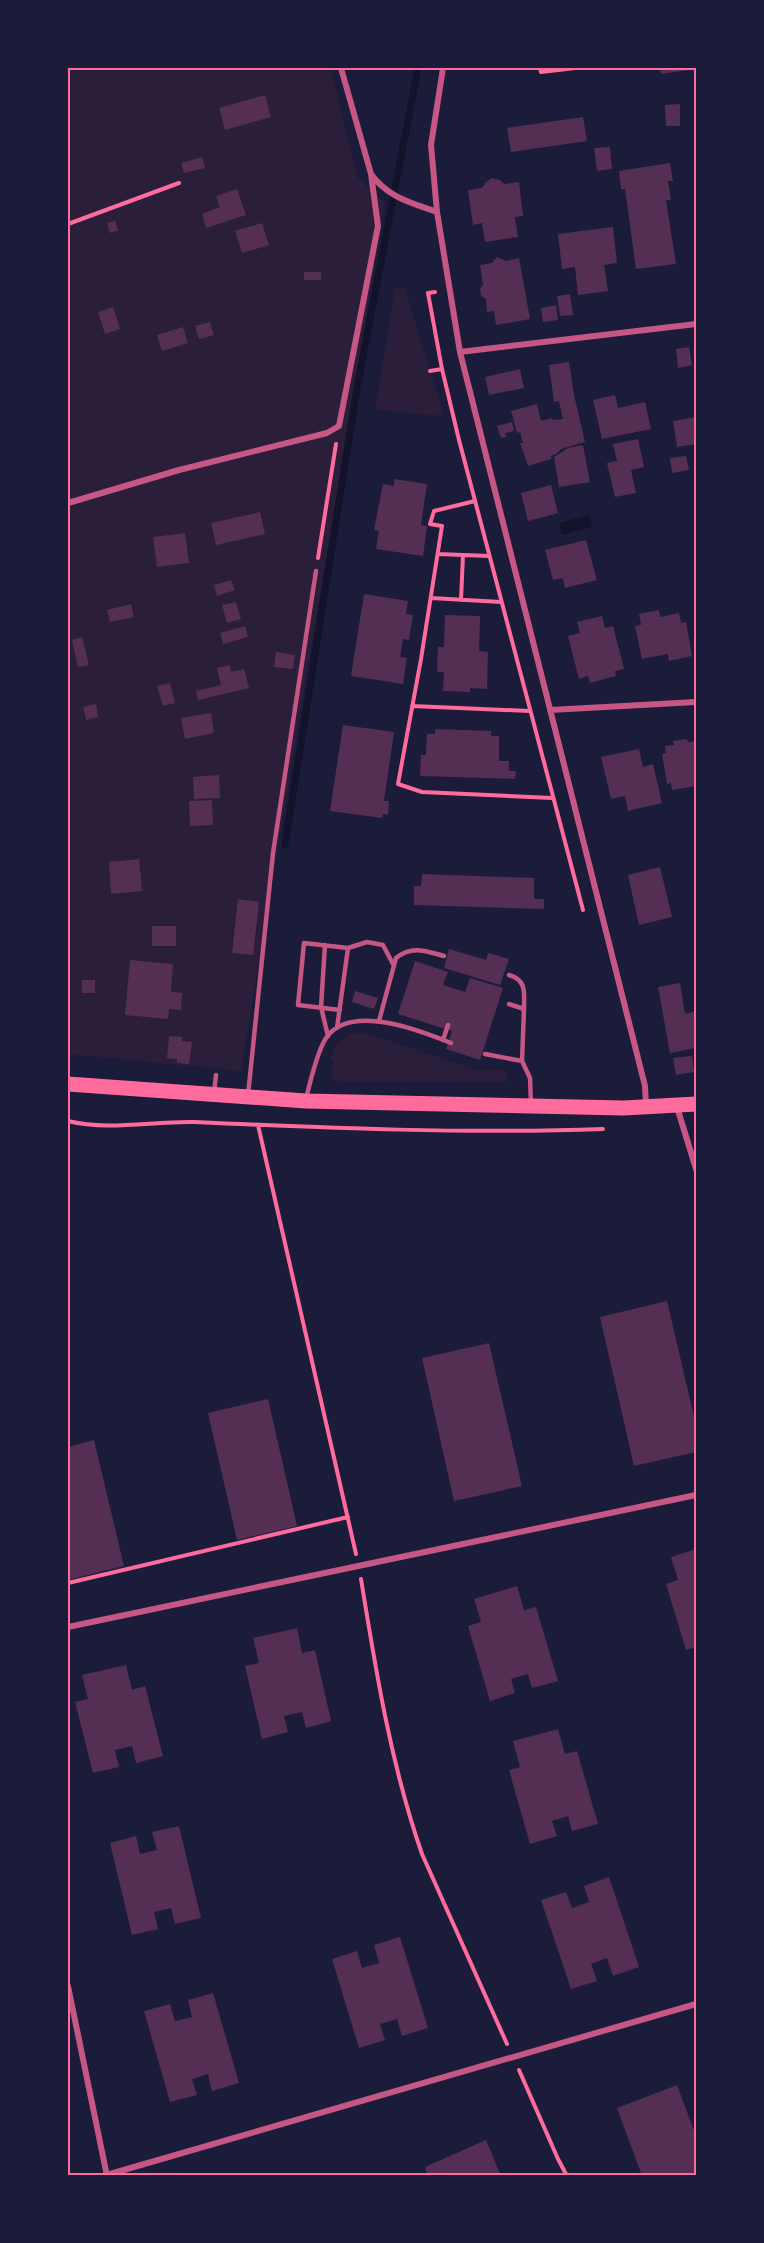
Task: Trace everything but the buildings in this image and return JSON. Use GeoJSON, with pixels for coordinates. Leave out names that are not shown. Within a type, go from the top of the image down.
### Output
{"type":"FeatureCollection","features":[{"type":"Feature","properties":{"kind":"main road"},"geometry":{"type":"LineString","coordinates":[[68,1084],[306,1101],[624,1108],[696,1104]]}},
{"type":"Feature","properties":{"kind":"street"},"geometry":{"type":"LineString","coordinates":[[68,503],[179,470],[327,433],[339,426],[378,226],[371,174],[340,68]]}},
{"type":"Feature","properties":{"kind":"street"},"geometry":{"type":"LineString","coordinates":[[442,68],[431,145],[437,212],[460,352],[645,1086],[646,1107]]}},
{"type":"Feature","properties":{"kind":"street"},"geometry":{"type":"LineString","coordinates":[[371,174],[380,186],[405,201],[437,212]]}},
{"type":"Feature","properties":{"kind":"street"},"geometry":{"type":"LineString","coordinates":[[460,352],[696,324]]}},
{"type":"Feature","properties":{"kind":"street"},"geometry":{"type":"LineString","coordinates":[[550,710],[696,702]]}},
{"type":"Feature","properties":{"kind":"street"},"geometry":{"type":"LineString","coordinates":[[677,1106],[696,1169]]}},
{"type":"Feature","properties":{"kind":"street"},"geometry":{"type":"LineString","coordinates":[[68,1627],[696,1496]]}},
{"type":"Feature","properties":{"kind":"street"},"geometry":{"type":"LineString","coordinates":[[68,1986],[106,2175],[696,2004]]}},
{"type":"Feature","properties":{"kind":"lane"},"geometry":{"type":"LineString","coordinates":[[248,1098],[273,853],[316,571]]}},
{"type":"Feature","properties":{"kind":"lane"},"geometry":{"type":"LineString","coordinates":[[339,1010],[298,1005],[304,943],[348,948],[367,942],[383,945],[394,966]]}},
{"type":"Feature","properties":{"kind":"lane"},"geometry":{"type":"LineString","coordinates":[[325,945],[321,1007],[328,1036]]}},
{"type":"Feature","properties":{"kind":"lane"},"geometry":{"type":"LineString","coordinates":[[337,1028],[348,948]]}},
{"type":"Feature","properties":{"kind":"lane"},"geometry":{"type":"LineString","coordinates":[[379,1020],[396,958],[403,952],[414,949],[444,956]]}},
{"type":"Feature","properties":{"kind":"lane"},"geometry":{"type":"LineString","coordinates":[[509,975],[516,976],[522,981],[524,987],[522,1061],[530,1078],[531,1107]]}},
{"type":"Feature","properties":{"kind":"lane"},"geometry":{"type":"LineString","coordinates":[[509,1004],[524,1009]]}},
{"type":"Feature","properties":{"kind":"lane"},"geometry":{"type":"LineString","coordinates":[[306,1101],[325,1040],[346,1023],[361,1019],[379,1020],[451,1043]]}},
{"type":"Feature","properties":{"kind":"lane"},"geometry":{"type":"LineString","coordinates":[[443,1040],[448,1025]]}},
{"type":"Feature","properties":{"kind":"lane"},"geometry":{"type":"LineString","coordinates":[[485,1053],[522,1061]]}},
{"type":"Feature","properties":{"kind":"lane"},"geometry":{"type":"LineString","coordinates":[[214,1095],[216,1075]]}},
{"type":"Feature","properties":{"kind":"path"},"geometry":{"type":"LineString","coordinates":[[540,68],[541,72],[575,68]]}},
{"type":"Feature","properties":{"kind":"path"},"geometry":{"type":"LineString","coordinates":[[68,224],[179,183]]}},
{"type":"Feature","properties":{"kind":"path"},"geometry":{"type":"LineString","coordinates":[[451,290],[428,294],[442,369],[529,711],[585,918]]}},
{"type":"Feature","properties":{"kind":"path"},"geometry":{"type":"LineString","coordinates":[[430,371],[442,369]]}},
{"type":"Feature","properties":{"kind":"path"},"geometry":{"type":"LineString","coordinates":[[316,571],[339,426]]}},
{"type":"Feature","properties":{"kind":"path"},"geometry":{"type":"LineString","coordinates":[[475,501],[434,511],[430,524],[442,526],[398,784],[422,792],[574,800]]}},
{"type":"Feature","properties":{"kind":"path"},"geometry":{"type":"LineString","coordinates":[[438,554],[489,556]]}},
{"type":"Feature","properties":{"kind":"path"},"geometry":{"type":"LineString","coordinates":[[461,600],[463,555]]}},
{"type":"Feature","properties":{"kind":"path"},"geometry":{"type":"LineString","coordinates":[[431,598],[501,602]]}},
{"type":"Feature","properties":{"kind":"path"},"geometry":{"type":"LineString","coordinates":[[412,706],[529,711]]}},
{"type":"Feature","properties":{"kind":"path"},"geometry":{"type":"LineString","coordinates":[[68,1121],[86,1125],[170,1121],[389,1131],[612,1128]]}},
{"type":"Feature","properties":{"kind":"path"},"geometry":{"type":"LineString","coordinates":[[258,1125],[348,1516],[388,1731],[411,1823],[422,1854],[507,2042]]}},
{"type":"Feature","properties":{"kind":"path"},"geometry":{"type":"LineString","coordinates":[[68,1583],[348,1516]]}},
{"type":"Feature","properties":{"kind":"path"},"geometry":{"type":"LineString","coordinates":[[513,2057],[567,2175]]}},
{"type":"Feature","properties":{"kind":"shaded area"},"geometry":{"type":"Polygon","coordinates":[[[68,68],[330,68],[358,178],[385,203],[241,1071],[68,1054],[68,68]]]}},
{"type":"Feature","properties":{"kind":"shaded area"},"geometry":{"type":"Polygon","coordinates":[[[395,287],[405,288],[444,416],[375,410],[395,287]]]}},
{"type":"Feature","properties":{"kind":"shaded area"},"geometry":{"type":"Polygon","coordinates":[[[589,515],[592,527],[562,535],[559,523],[589,515]]]}},
{"type":"Feature","properties":{"kind":"shaded area"},"geometry":{"type":"Polygon","coordinates":[[[353,1033],[366,1033],[475,1069],[507,1071],[507,1080],[504,1083],[335,1081],[330,1075],[334,1062],[330,1060],[335,1047],[341,1040],[353,1033]]]}},
{"type":"Feature","properties":{"kind":"waterway"},"geometry":{"type":"LineString","coordinates":[[285,845],[357,388],[418,68]]}}]}
